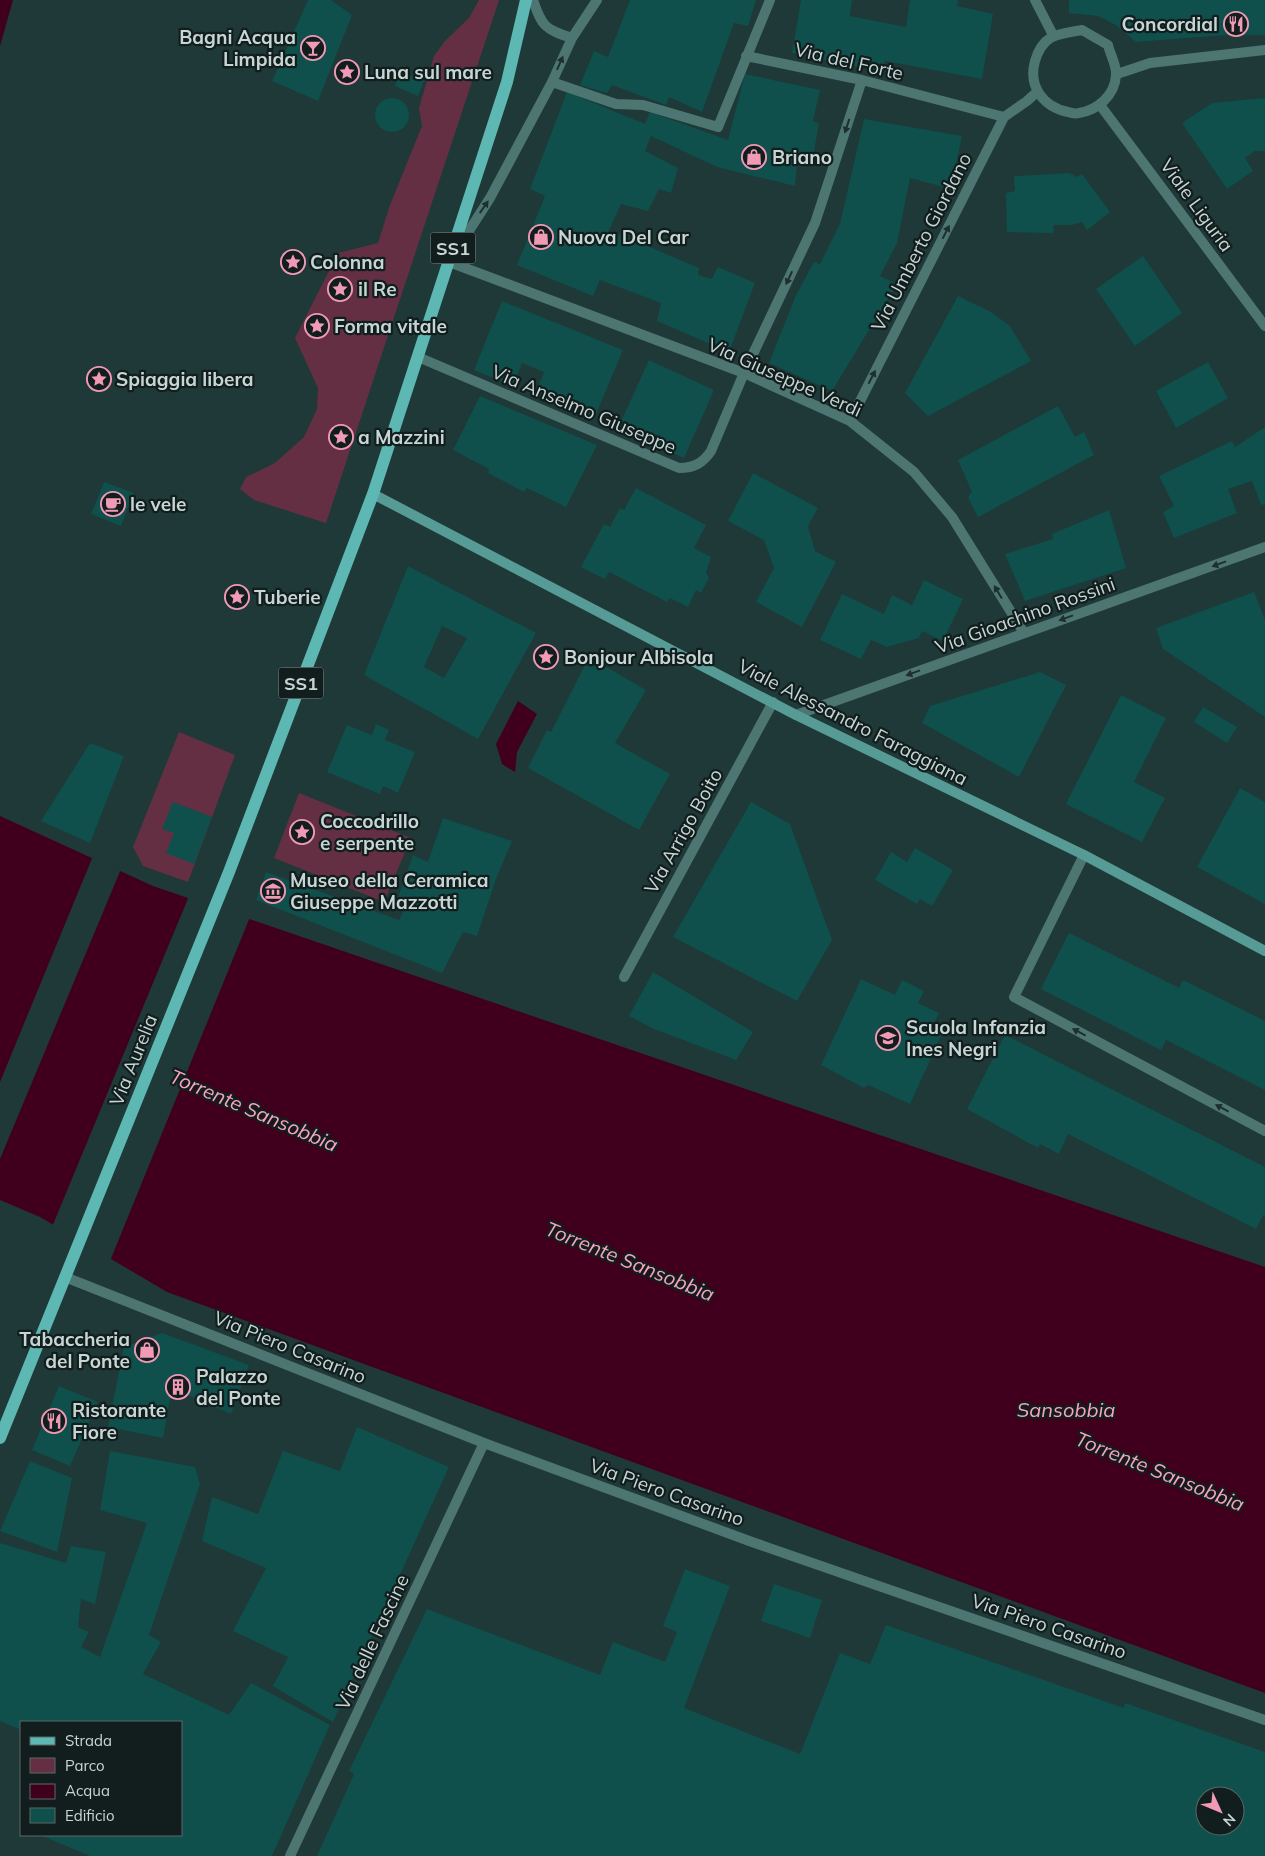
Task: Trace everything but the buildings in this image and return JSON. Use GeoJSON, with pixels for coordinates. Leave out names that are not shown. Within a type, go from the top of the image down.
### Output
{"type":"FeatureCollection","features":[{"type":"Feature","properties":{"kind":"main road","name":"SS1"},"geometry":{"type":"LineString","coordinates":[[373,494],[507,82],[526,0]]}},
{"type":"Feature","properties":{"kind":"main road","name":"Via Aurelia"},"geometry":{"type":"LineString","coordinates":[[65,1277],[229,872],[373,494]]}},
{"type":"Feature","properties":{"kind":"main road","name":"SS1"},"geometry":{"type":"LineString","coordinates":[[0,1438],[65,1277]]}},
{"type":"Feature","properties":{"kind":"street"},"geometry":{"type":"LineString","coordinates":[[533,0],[539,16],[551,31],[572,38]]}},
{"type":"Feature","properties":{"kind":"street"},"geometry":{"type":"LineString","coordinates":[[448,262],[490,198],[552,82],[572,38],[597,0]]}},
{"type":"Feature","properties":{"kind":"street"},"geometry":{"type":"LineString","coordinates":[[552,82],[616,104],[643,105],[718,126],[770,0]]}},
{"type":"Feature","properties":{"kind":"street"},"geometry":{"type":"LineString","coordinates":[[1035,0],[1053,35]]}},
{"type":"Feature","properties":{"kind":"street"},"geometry":{"type":"LineString","coordinates":[[1082,30],[1108,45],[1117,74],[1112,91],[1100,105],[1078,114],[1054,109],[1037,92],[1032,71],[1038,51],[1053,35],[1082,30]]}},
{"type":"Feature","properties":{"kind":"street"},"geometry":{"type":"LineString","coordinates":[[1117,74],[1150,63],[1265,50]]}},
{"type":"Feature","properties":{"kind":"street","name":"Via del Forte"},"geometry":{"type":"LineString","coordinates":[[746,56],[862,80],[1004,117]]}},
{"type":"Feature","properties":{"kind":"street","name":"Via Anselmo Giuseppe"},"geometry":{"type":"LineString","coordinates":[[418,357],[679,468],[698,465],[706,459],[711,451],[744,373],[815,223],[862,80]]}},
{"type":"Feature","properties":{"kind":"street","name":"Via Umberto Giordano"},"geometry":{"type":"LineString","coordinates":[[850,421],[1004,117],[1037,92]]}},
{"type":"Feature","properties":{"kind":"street","name":"Viale Liguria"},"geometry":{"type":"LineString","coordinates":[[1100,105],[1265,326]]}},
{"type":"Feature","properties":{"kind":"street","name":"Via Giuseppe Verdi"},"geometry":{"type":"LineString","coordinates":[[448,262],[744,373],[850,421],[914,472],[952,517],[1024,634]]}},
{"type":"Feature","properties":{"kind":"street","name":"Viale Alessandro Faraggiana"},"geometry":{"type":"LineString","coordinates":[[373,494],[796,715],[1084,856],[1265,951]]}},
{"type":"Feature","properties":{"kind":"street","name":"Via Gioachino Rossini"},"geometry":{"type":"LineString","coordinates":[[796,715],[1265,548]]}},
{"type":"Feature","properties":{"kind":"street","name":"Via Arrigo Boito"},"geometry":{"type":"LineString","coordinates":[[624,976],[773,702]]}},
{"type":"Feature","properties":{"kind":"street"},"geometry":{"type":"LineString","coordinates":[[1084,856],[1014,997],[1265,1131]]}},
{"type":"Feature","properties":{"kind":"street","name":"Via Piero Casarino"},"geometry":{"type":"LineString","coordinates":[[65,1277],[484,1443],[752,1542],[1265,1720]]}},
{"type":"Feature","properties":{"kind":"street","name":"Via delle Fascine"},"geometry":{"type":"LineString","coordinates":[[290,1856],[484,1443]]}},
{"type":"Feature","properties":{"kind":"green space"},"geometry":{"type":"Polygon","coordinates":[[[479,0],[499,0],[326,523],[254,500],[240,489],[246,477],[275,463],[304,437],[317,409],[318,388],[295,338],[338,253],[378,243],[390,205],[422,126],[419,108],[434,56],[445,41],[469,18],[479,0]]]}},
{"type":"Feature","properties":{"kind":"green space"},"geometry":{"type":"Polygon","coordinates":[[[179,732],[235,755],[188,882],[143,866],[133,847],[179,732]]]}},
{"type":"Feature","properties":{"kind":"green space"},"geometry":{"type":"Polygon","coordinates":[[[299,793],[411,838],[384,902],[274,858],[299,793]]]}},
{"type":"Feature","properties":{"kind":"water"},"geometry":{"type":"Polygon","coordinates":[[[0,0],[13,0],[0,46],[0,0]]]}},
{"type":"Feature","properties":{"kind":"water"},"geometry":{"type":"Polygon","coordinates":[[[518,701],[537,714],[517,752],[515,772],[502,764],[496,744],[518,701]]]}},
{"type":"Feature","properties":{"kind":"water","name":"Sansobbia"},"geometry":{"type":"Polygon","coordinates":[[[0,816],[153,886],[1265,1267],[1265,1693],[167,1292],[40,1217],[0,1200],[0,816]]]}},
{"type":"Feature","properties":{"kind":"pier"},"geometry":{"type":"Polygon","coordinates":[[[93,856],[121,869],[0,1159],[0,1082],[93,856]]]}},
{"type":"Feature","properties":{"kind":"pier"},"geometry":{"type":"Polygon","coordinates":[[[189,896],[250,917],[110,1261],[52,1227],[189,896]]]}},
{"type":"Feature","properties":{"kind":"place","name":"Concordial"},"geometry":{"type":"Point","coordinates":[1236,24]}},
{"type":"Feature","properties":{"kind":"place","name":"Bagni Acqua Limpida"},"geometry":{"type":"Point","coordinates":[313,48]}},
{"type":"Feature","properties":{"kind":"place","name":"Luna sul mare"},"geometry":{"type":"Point","coordinates":[347,72]}},
{"type":"Feature","properties":{"kind":"place","name":"Briano"},"geometry":{"type":"Point","coordinates":[754,157]}},
{"type":"Feature","properties":{"kind":"place","name":"Nuova Del Car"},"geometry":{"type":"Point","coordinates":[541,237]}},
{"type":"Feature","properties":{"kind":"place","name":"Colonna"},"geometry":{"type":"Point","coordinates":[293,262]}},
{"type":"Feature","properties":{"kind":"place","name":"il Re"},"geometry":{"type":"Point","coordinates":[340,289]}},
{"type":"Feature","properties":{"kind":"place","name":"Forma vitale"},"geometry":{"type":"Point","coordinates":[317,326]}},
{"type":"Feature","properties":{"kind":"place","name":"Spiaggia libera"},"geometry":{"type":"Point","coordinates":[99,379]}},
{"type":"Feature","properties":{"kind":"place","name":"a Mazzini"},"geometry":{"type":"Point","coordinates":[341,437]}},
{"type":"Feature","properties":{"kind":"place","name":"le vele"},"geometry":{"type":"Point","coordinates":[113,504]}},
{"type":"Feature","properties":{"kind":"place","name":"Tuberie"},"geometry":{"type":"Point","coordinates":[237,597]}},
{"type":"Feature","properties":{"kind":"place","name":"Bonjour Albisola"},"geometry":{"type":"Point","coordinates":[546,657]}},
{"type":"Feature","properties":{"kind":"place","name":"Coccodrillo e serpente"},"geometry":{"type":"Point","coordinates":[302,832]}},
{"type":"Feature","properties":{"kind":"place","name":"Museo della Ceramica Giuseppe Mazzotti"},"geometry":{"type":"Point","coordinates":[273,891]}},
{"type":"Feature","properties":{"kind":"place","name":"Scuola Infanzia Ines Negri"},"geometry":{"type":"Point","coordinates":[888,1038]}},
{"type":"Feature","properties":{"kind":"place","name":"Tabaccheria del Ponte"},"geometry":{"type":"Point","coordinates":[147,1350]}},
{"type":"Feature","properties":{"kind":"place","name":"Palazzo del Ponte"},"geometry":{"type":"Point","coordinates":[178,1387]}},
{"type":"Feature","properties":{"kind":"place","name":"Ristorante Fiore"},"geometry":{"type":"Point","coordinates":[54,1421]}},
{"type":"Feature","properties":{"kind":"water label","name":"Torrente Sansobbia"},"geometry":{"type":"Point","coordinates":[254,1110]}},
{"type":"Feature","properties":{"kind":"water label","name":"Torrente Sansobbia"},"geometry":{"type":"Point","coordinates":[630,1261]}},
{"type":"Feature","properties":{"kind":"water label","name":"Torrente Sansobbia"},"geometry":{"type":"Point","coordinates":[1160,1471]}}]}
